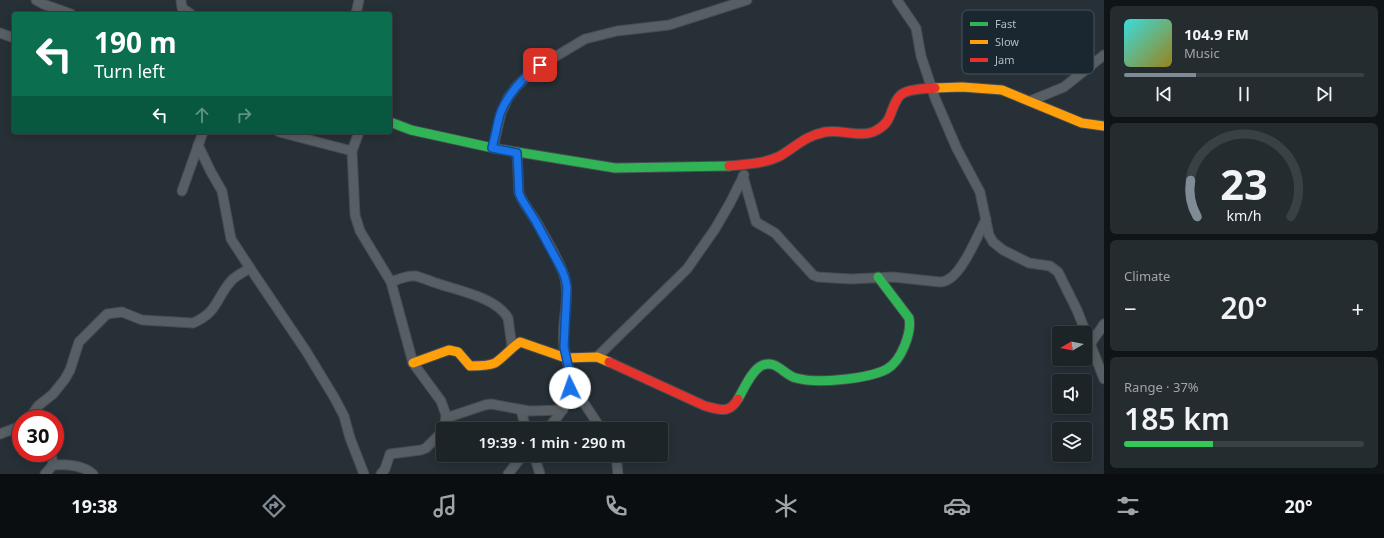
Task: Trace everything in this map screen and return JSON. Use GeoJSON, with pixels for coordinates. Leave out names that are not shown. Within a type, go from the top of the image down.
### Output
{"type":"FeatureCollection","features":[{"type":"Feature","properties":{"kind":"street"},"geometry":{"type":"LineString","coordinates":[[36,0],[65,12]]}},
{"type":"Feature","properties":{"kind":"street"},"geometry":{"type":"LineString","coordinates":[[181,0],[182,8],[188,12]]}},
{"type":"Feature","properties":{"kind":"street"},"geometry":{"type":"LineString","coordinates":[[356,12],[359,0]]}},
{"type":"Feature","properties":{"kind":"street"},"geometry":{"type":"LineString","coordinates":[[492,148],[500,113],[516,87],[533,70],[585,39],[617,31],[669,25],[732,3],[747,0]]}},
{"type":"Feature","properties":{"kind":"street"},"geometry":{"type":"LineString","coordinates":[[897,0],[916,28],[921,56],[932,88],[957,149],[980,192],[989,235],[993,242],[1003,250],[1029,264],[1050,266],[1058,272],[1083,326]]}},
{"type":"Feature","properties":{"kind":"street"},"geometry":{"type":"LineString","coordinates":[[0,33],[12,37]]}},
{"type":"Feature","properties":{"kind":"street"},"geometry":{"type":"LineString","coordinates":[[1094,64],[1104,56]]}},
{"type":"Feature","properties":{"kind":"street"},"geometry":{"type":"LineString","coordinates":[[1030,101],[1064,87],[1081,74]]}},
{"type":"Feature","properties":{"kind":"street"},"geometry":{"type":"LineString","coordinates":[[392,123],[411,130],[492,148],[615,168],[687,166],[721,167],[746,166],[760,163],[779,156],[810,136],[827,132],[867,134],[876,131],[887,123],[898,97],[906,92],[932,88],[962,87],[1002,90],[1082,123],[1104,126]]}},
{"type":"Feature","properties":{"kind":"street"},"geometry":{"type":"LineString","coordinates":[[182,191],[202,134]]}},
{"type":"Feature","properties":{"kind":"street"},"geometry":{"type":"LineString","coordinates":[[286,134],[352,152]]}},
{"type":"Feature","properties":{"kind":"street"},"geometry":{"type":"LineString","coordinates":[[358,134],[352,152],[355,215],[360,231],[391,282],[413,363],[441,400],[446,418],[445,425],[436,439],[421,450],[390,454],[385,469],[381,474]]}},
{"type":"Feature","properties":{"kind":"street"},"geometry":{"type":"LineString","coordinates":[[198,145],[222,191],[231,239],[306,351],[334,397],[344,416],[350,438],[364,474]]}},
{"type":"Feature","properties":{"kind":"street"},"geometry":{"type":"LineString","coordinates":[[517,153],[519,193],[562,270],[567,287],[564,347],[570,374],[570,388],[563,410],[553,422]]}},
{"type":"Feature","properties":{"kind":"street"},"geometry":{"type":"LineString","coordinates":[[597,357],[687,269],[714,229],[743,176],[746,166]]}},
{"type":"Feature","properties":{"kind":"street"},"geometry":{"type":"LineString","coordinates":[[743,176],[756,222],[775,233],[813,275],[818,277],[835,279],[893,277],[940,282],[950,279],[962,264],[986,220]]}},
{"type":"Feature","properties":{"kind":"street"},"geometry":{"type":"LineString","coordinates":[[35,410],[53,394],[65,379],[70,370],[79,342],[107,314],[122,312],[142,320],[193,323],[200,320],[215,307],[232,281],[250,268]]}},
{"type":"Feature","properties":{"kind":"street"},"geometry":{"type":"LineString","coordinates":[[391,282],[408,276],[416,276],[472,294],[496,306],[506,314],[508,318],[512,347]]}},
{"type":"Feature","properties":{"kind":"street"},"geometry":{"type":"LineString","coordinates":[[413,363],[449,350],[458,352],[470,366],[480,366],[495,363],[512,347],[520,342],[527,343],[566,358],[597,357],[667,387],[705,406],[727,409],[733,407],[752,373],[760,366],[765,364],[774,365],[796,378],[811,380],[834,380],[874,374],[888,369],[893,364],[907,340],[911,325],[909,318],[878,277]]}},
{"type":"Feature","properties":{"kind":"street"},"geometry":{"type":"LineString","coordinates":[[1092,340],[1104,324]]}},
{"type":"Feature","properties":{"kind":"street"},"geometry":{"type":"LineString","coordinates":[[1092,348],[1104,379]]}},
{"type":"Feature","properties":{"kind":"street"},"geometry":{"type":"LineString","coordinates":[[570,388],[584,403],[596,422]]}},
{"type":"Feature","properties":{"kind":"street"},"geometry":{"type":"LineString","coordinates":[[446,418],[492,404],[529,411],[563,410]]}},
{"type":"Feature","properties":{"kind":"street"},"geometry":{"type":"LineString","coordinates":[[521,410],[524,422]]}},
{"type":"Feature","properties":{"kind":"street"},"geometry":{"type":"LineString","coordinates":[[0,434],[12,429]]}},
{"type":"Feature","properties":{"kind":"street"},"geometry":{"type":"LineString","coordinates":[[508,474],[517,462]]}},
{"type":"Feature","properties":{"kind":"street"},"geometry":{"type":"LineString","coordinates":[[536,462],[540,474]]}},
{"type":"Feature","properties":{"kind":"street"},"geometry":{"type":"LineString","coordinates":[[617,462],[618,474]]}},
{"type":"Feature","properties":{"kind":"street"},"geometry":{"type":"LineString","coordinates":[[44,474],[53,465],[66,464],[90,471],[93,474]]}},
{"type":"Feature","properties":{"kind":"traffic: fast"},"geometry":{"type":"LineString","coordinates":[[392,123],[411,130],[493,148],[615,168],[729,166]]}},
{"type":"Feature","properties":{"kind":"traffic: fast"},"geometry":{"type":"LineString","coordinates":[[738,399],[752,375],[759,367],[763,365],[772,364],[796,378],[816,381],[855,378],[878,373],[892,365],[897,360],[907,339],[909,331],[909,318],[878,277]]}},
{"type":"Feature","properties":{"kind":"traffic: slow"},"geometry":{"type":"LineString","coordinates":[[935,88],[962,87],[1002,90],[1082,123],[1104,126]]}},
{"type":"Feature","properties":{"kind":"traffic: slow"},"geometry":{"type":"LineString","coordinates":[[413,363],[449,350],[458,352],[470,366],[490,365],[498,361],[520,342],[566,358],[597,357],[609,362]]}},
{"type":"Feature","properties":{"kind":"traffic: jam"},"geometry":{"type":"LineString","coordinates":[[729,166],[774,159],[806,139],[825,132],[832,131],[858,134],[871,133],[886,123],[898,98],[905,92],[935,88]]}},
{"type":"Feature","properties":{"kind":"traffic: jam"},"geometry":{"type":"LineString","coordinates":[[609,362],[705,406],[724,410],[735,404],[738,399]]}},
{"type":"Feature","properties":{"kind":"route"},"geometry":{"type":"LineString","coordinates":[[540,65],[516,87],[508,98],[500,113],[492,148],[517,153],[519,193],[565,278],[567,287],[564,347],[570,374],[570,388]]}}]}
